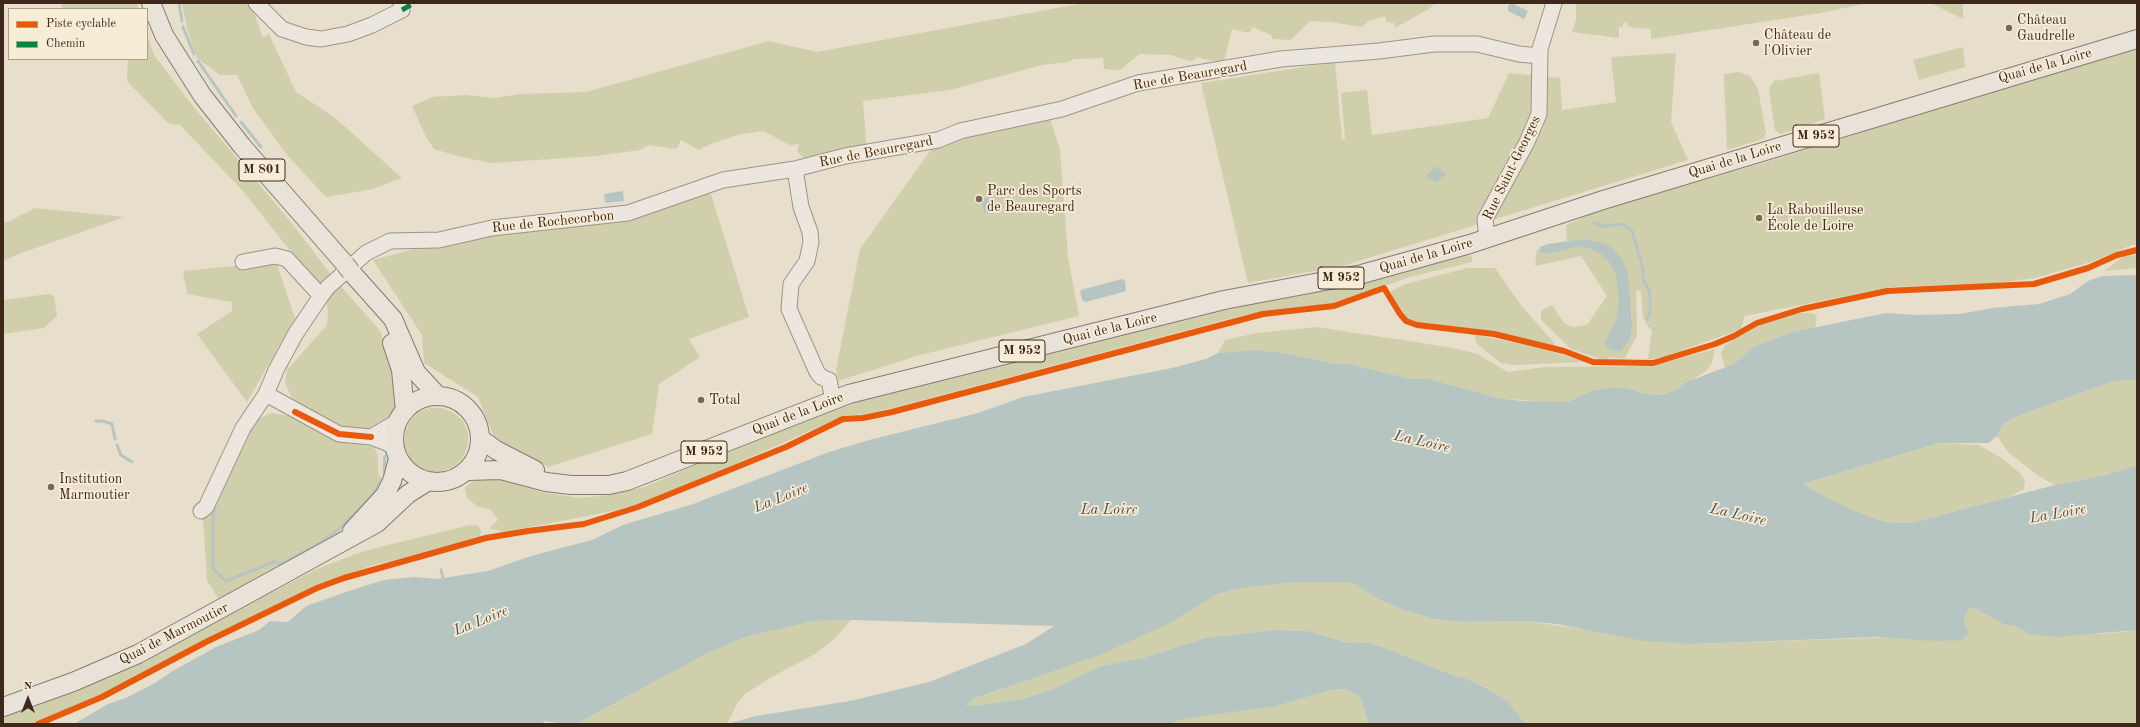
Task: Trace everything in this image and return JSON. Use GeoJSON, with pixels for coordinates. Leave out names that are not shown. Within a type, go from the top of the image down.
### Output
{"type":"FeatureCollection","features":[{"type":"Feature","properties":{"kind":"main road","name":"M 801"},"geometry":{"type":"LineString","coordinates":[[151,3],[164,35],[186,70],[242,146],[393,319],[416,372],[438,396]]}},
{"type":"Feature","properties":{"kind":"main road","name":"M 801"},"geometry":{"type":"LineString","coordinates":[[164,3],[186,70]]}},
{"type":"Feature","properties":{"kind":"main road","name":"Quai de la Loire"},"geometry":{"type":"LineString","coordinates":[[571,485],[609,485],[642,477],[849,394],[1249,294],[1362,274],[1488,239],[1603,200],[2137,39]]}},
{"type":"Feature","properties":{"kind":"main road","name":"M 801"},"geometry":{"type":"LineString","coordinates":[[365,288],[387,332],[398,360],[403,381],[401,416]]}},
{"type":"Feature","properties":{"kind":"main road"},"geometry":{"type":"LineString","coordinates":[[438,396],[451,398],[468,409],[479,426],[481,439],[479,451],[468,471],[446,482],[427,482],[415,477],[406,469],[396,454],[394,435],[401,416],[414,402],[425,398],[438,396]]}},
{"type":"Feature","properties":{"kind":"main road","name":"M 952"},"geometry":{"type":"LineString","coordinates":[[481,439],[515,461],[571,485]]}},
{"type":"Feature","properties":{"kind":"main road","name":"Quai de Marmoutier"},"geometry":{"type":"LineString","coordinates":[[337,545],[368,516],[385,495],[392,481],[396,454]]}},
{"type":"Feature","properties":{"kind":"main road","name":"M 952"},"geometry":{"type":"LineString","coordinates":[[468,471],[500,470],[546,482],[571,485]]}},
{"type":"Feature","properties":{"kind":"main road","name":"Quai de Marmoutier"},"geometry":{"type":"LineString","coordinates":[[3,707],[73,682],[138,654],[378,523],[408,494],[427,482]]}},
{"type":"Feature","properties":{"kind":"street"},"geometry":{"type":"LineString","coordinates":[[256,3],[278,27],[306,37],[330,38],[348,34],[372,24],[402,6]]}},
{"type":"Feature","properties":{"kind":"street","name":"Rue Saint-Georges"},"geometry":{"type":"LineString","coordinates":[[1488,239],[1485,219],[1527,142],[1539,114],[1540,56],[1542,39],[1554,3]]}},
{"type":"Feature","properties":{"kind":"street","name":"Rue de Beauregard"},"geometry":{"type":"LineString","coordinates":[[798,168],[846,156],[938,140],[966,130],[1062,109],[1138,83],[1281,59],[1379,51],[1434,44],[1467,43],[1519,54],[1540,56]]}},
{"type":"Feature","properties":{"kind":"street"},"geometry":{"type":"LineString","coordinates":[[798,168],[801,207],[810,232],[811,242],[807,260],[791,284],[789,309],[817,372],[821,377],[829,380],[833,400]]}},
{"type":"Feature","properties":{"kind":"street","name":"Rue de Rochecorbon"},"geometry":{"type":"LineString","coordinates":[[201,510],[209,503],[243,428],[266,394],[276,370],[296,333],[321,296],[336,279],[366,254],[390,241],[433,241],[492,228],[628,214],[723,180],[798,168]]}},
{"type":"Feature","properties":{"kind":"street"},"geometry":{"type":"LineString","coordinates":[[243,262],[275,256],[288,259],[321,296]]}},
{"type":"Feature","properties":{"kind":"street"},"geometry":{"type":"LineString","coordinates":[[266,394],[339,434],[371,437],[387,443],[396,454]]}},
{"type":"Feature","properties":{"kind":"street"},"geometry":{"type":"LineString","coordinates":[[371,437],[401,416]]}},
{"type":"Feature","properties":{"kind":"green space"},"geometry":{"type":"Polygon","coordinates":[[[61,3],[137,3],[139,8],[63,8],[61,3]]]}},
{"type":"Feature","properties":{"kind":"green space"},"geometry":{"type":"Polygon","coordinates":[[[182,3],[251,4],[263,38],[269,34],[296,92],[334,117],[402,178],[373,189],[326,197],[287,155],[253,108],[237,75],[220,75],[197,58],[187,28],[182,3]]]}},
{"type":"Feature","properties":{"kind":"green space"},"geometry":{"type":"Polygon","coordinates":[[[1084,3],[1435,3],[1429,9],[1395,28],[1394,23],[1387,22],[1385,16],[1369,21],[1361,27],[1331,22],[1310,21],[1291,40],[1273,39],[1271,35],[1253,27],[1249,33],[1232,29],[1224,61],[1212,61],[1196,57],[1195,60],[1189,61],[1171,55],[1140,54],[1120,70],[1104,69],[1103,58],[1074,59],[1068,62],[1042,65],[950,90],[863,101],[867,153],[805,159],[797,152],[799,144],[790,145],[763,131],[741,134],[713,143],[699,150],[681,140],[677,149],[648,145],[640,150],[596,156],[491,163],[457,156],[434,149],[426,137],[412,106],[433,97],[467,95],[494,98],[521,94],[586,92],[769,41],[817,52],[1084,3]]]}},
{"type":"Feature","properties":{"kind":"green space"},"geometry":{"type":"Polygon","coordinates":[[[1576,3],[1868,3],[1820,13],[1651,39],[1651,29],[1628,27],[1627,22],[1623,23],[1623,27],[1619,27],[1619,38],[1572,32],[1576,20],[1576,3]]]}},
{"type":"Feature","properties":{"kind":"green space"},"geometry":{"type":"Polygon","coordinates":[[[1963,3],[1963,19],[1933,4],[1963,3]]]}},
{"type":"Feature","properties":{"kind":"green space"},"geometry":{"type":"Polygon","coordinates":[[[148,37],[154,55],[192,105],[290,221],[332,276],[317,285],[243,191],[180,125],[168,123],[127,81],[128,60],[148,60],[148,37]]]}},
{"type":"Feature","properties":{"kind":"green space"},"geometry":{"type":"Polygon","coordinates":[[[1963,47],[1965,67],[1919,80],[1913,60],[1963,47]]]}},
{"type":"Feature","properties":{"kind":"green space"},"geometry":{"type":"Polygon","coordinates":[[[2137,47],[2137,245],[2132,245],[2091,262],[2035,278],[1989,284],[1891,287],[1745,316],[1741,329],[1664,357],[1648,359],[1652,331],[1643,317],[1641,292],[1636,289],[1637,336],[1624,359],[1609,357],[1608,359],[1600,359],[1571,349],[1541,320],[1541,311],[1552,305],[1564,323],[1573,327],[1587,325],[1607,296],[1581,256],[1535,266],[1537,250],[1567,242],[1566,225],[1598,211],[1773,160],[2137,47]]]}},
{"type":"Feature","properties":{"kind":"green space"},"geometry":{"type":"Polygon","coordinates":[[[1676,53],[1671,122],[1688,160],[1342,266],[1248,283],[1201,83],[1335,62],[1342,140],[1345,139],[1341,93],[1367,90],[1372,135],[1488,118],[1509,73],[1560,78],[1562,110],[1616,102],[1611,57],[1676,53]]]}},
{"type":"Feature","properties":{"kind":"green space"},"geometry":{"type":"Polygon","coordinates":[[[1739,72],[1750,76],[1758,89],[1766,133],[1763,139],[1727,150],[1724,74],[1739,72]]]}},
{"type":"Feature","properties":{"kind":"green space"},"geometry":{"type":"Polygon","coordinates":[[[1819,73],[1825,119],[1781,134],[1775,130],[1769,89],[1774,81],[1819,73]]]}},
{"type":"Feature","properties":{"kind":"green space","name":"Parc des Sports de Beauregard"},"geometry":{"type":"Polygon","coordinates":[[[1048,112],[1060,150],[1068,257],[1079,316],[920,355],[838,381],[836,370],[860,249],[933,147],[1048,112]]]}},
{"type":"Feature","properties":{"kind":"green space"},"geometry":{"type":"Polygon","coordinates":[[[709,188],[749,317],[689,339],[700,357],[659,384],[652,434],[548,467],[494,437],[478,397],[424,363],[422,335],[373,260],[478,232],[645,213],[709,188]]]}},
{"type":"Feature","properties":{"kind":"green space"},"geometry":{"type":"Polygon","coordinates":[[[35,208],[125,217],[21,253],[3,261],[3,224],[35,208]]]}},
{"type":"Feature","properties":{"kind":"green space"},"geometry":{"type":"Polygon","coordinates":[[[1469,255],[1472,257],[1472,262],[1410,277],[1336,303],[1282,309],[1240,316],[900,406],[865,414],[843,416],[704,478],[650,500],[613,511],[504,532],[489,528],[498,520],[490,509],[478,507],[467,498],[465,488],[474,480],[491,477],[541,492],[580,498],[609,495],[644,487],[850,400],[1240,302],[1311,289],[1469,255]]]}},
{"type":"Feature","properties":{"kind":"green space"},"geometry":{"type":"Polygon","coordinates":[[[2137,255],[2137,268],[2104,271],[2124,256],[2137,255]]]}},
{"type":"Feature","properties":{"kind":"green space"},"geometry":{"type":"Polygon","coordinates":[[[276,262],[295,318],[247,402],[197,334],[232,311],[232,302],[187,294],[183,271],[276,262]]]}},
{"type":"Feature","properties":{"kind":"green space"},"geometry":{"type":"Polygon","coordinates":[[[1468,268],[1495,268],[1520,304],[1555,344],[1553,346],[1482,330],[1428,325],[1406,318],[1391,293],[1391,291],[1405,284],[1468,268]]]}},
{"type":"Feature","properties":{"kind":"green space"},"geometry":{"type":"Polygon","coordinates":[[[339,284],[381,332],[396,383],[397,404],[390,418],[381,428],[363,432],[326,421],[292,398],[285,383],[287,370],[327,325],[328,312],[326,298],[339,284]]]}},
{"type":"Feature","properties":{"kind":"green space"},"geometry":{"type":"Polygon","coordinates":[[[49,294],[54,296],[57,316],[44,328],[3,334],[3,300],[49,294]]]}},
{"type":"Feature","properties":{"kind":"green space"},"geometry":{"type":"Polygon","coordinates":[[[1799,313],[1812,313],[1817,316],[1815,328],[1792,332],[1755,346],[1734,364],[1725,368],[1721,354],[1725,345],[1763,323],[1799,313]]]}},
{"type":"Feature","properties":{"kind":"green space"},"geometry":{"type":"Polygon","coordinates":[[[1317,327],[1454,348],[1477,354],[1508,372],[1544,367],[1650,366],[1715,349],[1711,365],[1706,371],[1676,390],[1661,395],[1646,394],[1627,388],[1612,387],[1591,391],[1568,402],[1556,403],[1498,398],[1429,379],[1409,379],[1351,364],[1336,364],[1284,353],[1257,350],[1218,353],[1225,340],[1257,333],[1317,327]]]}},
{"type":"Feature","properties":{"kind":"green space"},"geometry":{"type":"Polygon","coordinates":[[[1475,335],[1542,348],[1584,362],[1514,365],[1501,363],[1476,343],[1475,335]]]}},
{"type":"Feature","properties":{"kind":"green space"},"geometry":{"type":"Polygon","coordinates":[[[2123,380],[2137,380],[2137,465],[2106,475],[2055,485],[2040,477],[2008,452],[1997,436],[2003,424],[2018,416],[2108,383],[2123,380]]]}},
{"type":"Feature","properties":{"kind":"green space"},"geometry":{"type":"Polygon","coordinates":[[[430,408],[443,408],[454,413],[463,421],[468,433],[468,445],[463,457],[455,466],[443,471],[443,475],[429,475],[414,468],[416,465],[409,457],[404,445],[405,432],[410,421],[419,412],[430,408]]]}},
{"type":"Feature","properties":{"kind":"green space"},"geometry":{"type":"Polygon","coordinates":[[[271,413],[291,416],[339,441],[366,443],[367,446],[373,447],[376,450],[378,458],[378,474],[385,481],[383,487],[347,526],[335,536],[224,598],[218,598],[207,581],[203,519],[254,421],[271,413]]]}},
{"type":"Feature","properties":{"kind":"green space"},"geometry":{"type":"Polygon","coordinates":[[[1939,443],[1979,445],[2003,459],[2021,474],[2025,482],[2024,489],[2009,497],[1910,523],[1887,522],[1870,517],[1831,500],[1803,484],[1939,443]]]}},
{"type":"Feature","properties":{"kind":"green space"},"geometry":{"type":"Polygon","coordinates":[[[470,525],[478,526],[481,531],[480,537],[422,554],[373,565],[317,585],[137,678],[70,708],[32,724],[3,724],[3,712],[191,634],[315,570],[358,553],[470,525]]]}},
{"type":"Feature","properties":{"kind":"green space"},"geometry":{"type":"Polygon","coordinates":[[[1299,582],[1346,582],[1358,585],[1376,598],[1401,609],[1433,619],[1463,622],[1524,621],[1693,644],[1899,637],[1967,627],[1964,618],[1969,609],[1974,608],[2005,625],[2016,626],[2028,634],[2104,634],[2137,630],[2137,724],[1526,724],[1508,702],[1471,680],[1452,675],[1369,643],[1345,642],[1308,631],[1275,630],[1205,638],[1146,657],[1101,666],[1052,690],[1021,699],[975,706],[967,705],[973,699],[1002,689],[1193,607],[1217,594],[1247,587],[1299,582]]]}},
{"type":"Feature","properties":{"kind":"green space"},"geometry":{"type":"Polygon","coordinates":[[[851,620],[834,639],[815,654],[770,678],[745,694],[738,702],[727,724],[568,724],[580,722],[706,654],[746,637],[814,621],[851,620]]]}},
{"type":"Feature","properties":{"kind":"green space"},"geometry":{"type":"Polygon","coordinates":[[[1345,689],[1360,697],[1369,724],[1168,724],[1188,718],[1273,707],[1331,690],[1345,689]]]}},
{"type":"Feature","properties":{"kind":"water"},"geometry":{"type":"Polygon","coordinates":[[[1512,3],[1528,11],[1524,19],[1508,11],[1508,6],[1512,3]]]}},
{"type":"Feature","properties":{"kind":"water"},"geometry":{"type":"Polygon","coordinates":[[[1434,167],[1446,173],[1445,176],[1436,182],[1427,178],[1426,176],[1434,167]]]}},
{"type":"Feature","properties":{"kind":"water"},"geometry":{"type":"Polygon","coordinates":[[[623,191],[624,201],[605,203],[604,194],[623,191]]]}},
{"type":"Feature","properties":{"kind":"water"},"geometry":{"type":"Polygon","coordinates":[[[993,197],[996,211],[984,213],[981,199],[993,197]]]}},
{"type":"Feature","properties":{"kind":"water"},"geometry":{"type":"Polygon","coordinates":[[[1585,239],[1610,245],[1623,260],[1628,274],[1632,325],[1630,340],[1620,351],[1612,350],[1605,346],[1605,341],[1616,321],[1619,301],[1616,274],[1609,262],[1600,253],[1588,248],[1576,247],[1547,254],[1541,253],[1540,247],[1548,244],[1585,239]]]}},
{"type":"Feature","properties":{"kind":"water","name":"La Loire"},"geometry":{"type":"Polygon","coordinates":[[[2137,275],[2137,380],[2123,380],[2108,383],[2018,416],[2003,424],[1997,436],[1989,443],[1939,443],[1803,484],[1831,500],[1870,517],[1887,522],[1910,523],[2055,485],[2106,475],[2137,465],[2137,630],[2057,637],[2028,634],[2016,626],[2005,625],[1974,608],[1969,609],[1964,618],[1968,634],[1961,640],[1937,641],[1878,637],[1693,644],[1644,641],[1557,624],[1524,621],[1463,622],[1433,619],[1401,609],[1376,598],[1357,585],[1346,582],[1299,582],[1247,587],[1217,594],[1170,623],[1100,655],[973,699],[967,705],[975,706],[1021,699],[1052,690],[1101,666],[1146,657],[1205,638],[1275,630],[1308,631],[1345,642],[1369,643],[1452,675],[1471,680],[1508,702],[1526,724],[1369,724],[1360,697],[1345,689],[1331,690],[1273,707],[1188,718],[1168,724],[727,724],[756,716],[850,701],[929,682],[1026,644],[1054,626],[851,620],[814,621],[746,637],[706,654],[580,722],[568,724],[544,721],[543,724],[74,724],[108,704],[128,697],[155,683],[171,672],[216,647],[259,630],[270,621],[288,622],[306,606],[355,589],[384,580],[415,577],[437,579],[488,571],[531,556],[592,540],[623,525],[693,504],[829,452],[869,440],[978,413],[1023,397],[1172,368],[1206,359],[1218,353],[1257,350],[1284,353],[1336,364],[1351,364],[1409,379],[1429,379],[1498,398],[1522,401],[1568,402],[1591,391],[1612,387],[1627,388],[1646,394],[1661,395],[1676,390],[1687,382],[1734,364],[1755,346],[1792,332],[1886,313],[1917,315],[1960,314],[1992,308],[2039,304],[2070,294],[2088,281],[2102,276],[2137,275]]]}},
{"type":"Feature","properties":{"kind":"water"},"geometry":{"type":"Polygon","coordinates":[[[1122,279],[1125,281],[1126,291],[1086,302],[1082,300],[1080,291],[1122,279]]]}},
{"type":"Feature","properties":{"kind":"waterway"},"geometry":{"type":"LineString","coordinates":[[179,3],[182,21]]}},
{"type":"Feature","properties":{"kind":"waterway"},"geometry":{"type":"LineString","coordinates":[[183,27],[194,54]]}},
{"type":"Feature","properties":{"kind":"waterway"},"geometry":{"type":"LineString","coordinates":[[198,61],[236,116]]}},
{"type":"Feature","properties":{"kind":"waterway"},"geometry":{"type":"LineString","coordinates":[[241,122],[261,147]]}},
{"type":"Feature","properties":{"kind":"waterway"},"geometry":{"type":"LineString","coordinates":[[1594,223],[1602,226],[1624,224],[1632,231],[1643,269],[1643,279],[1650,292],[1650,312],[1647,320]]}},
{"type":"Feature","properties":{"kind":"waterway"},"geometry":{"type":"LineString","coordinates":[[96,421],[103,421],[112,424],[115,439]]}},
{"type":"Feature","properties":{"kind":"waterway"},"geometry":{"type":"LineString","coordinates":[[117,445],[121,455],[132,462]]}},
{"type":"Feature","properties":{"kind":"waterway"},"geometry":{"type":"LineString","coordinates":[[384,472],[385,456]]}},
{"type":"Feature","properties":{"kind":"waterway"},"geometry":{"type":"LineString","coordinates":[[213,569],[226,581],[274,562],[281,564],[320,543],[340,528],[373,495],[379,484]]}},
{"type":"Feature","properties":{"kind":"waterway"},"geometry":{"type":"LineString","coordinates":[[213,569],[213,518],[215,503]]}},
{"type":"Feature","properties":{"kind":"waterway"},"geometry":{"type":"LineString","coordinates":[[441,570],[443,578]]}},
{"type":"Feature","properties":{"kind":"marked path"},"geometry":{"type":"LineString","coordinates":[[402,10],[414,3]]}},
{"type":"Feature","properties":{"kind":"cycle path"},"geometry":{"type":"LineString","coordinates":[[38,724],[102,697],[206,642],[317,588],[344,578],[486,538],[584,524],[638,507],[786,447],[843,419],[863,418],[892,412],[1263,314],[1334,306],[1384,288],[1406,321],[1417,325],[1494,334],[1564,351],[1593,362],[1653,363],[1715,344],[1734,336],[1757,323],[1802,309],[1887,291],[2034,284],[2088,268],[2117,255],[2137,250]]}},
{"type":"Feature","properties":{"kind":"cycle path"},"geometry":{"type":"LineString","coordinates":[[295,412],[339,434],[371,437]]}},
{"type":"Feature","properties":{"kind":"place","name":"Château Gaudrelle"},"geometry":{"type":"Point","coordinates":[2009,28]}},
{"type":"Feature","properties":{"kind":"place","name":"Château de l'Olivier"},"geometry":{"type":"Point","coordinates":[1756,43]}},
{"type":"Feature","properties":{"kind":"place","name":"Parc des Sports de Beauregard"},"geometry":{"type":"Point","coordinates":[979,199]}},
{"type":"Feature","properties":{"kind":"place","name":"La Rabouilleuse École de Loire"},"geometry":{"type":"Point","coordinates":[1759,218]}},
{"type":"Feature","properties":{"kind":"place","name":"Total"},"geometry":{"type":"Point","coordinates":[701,400]}},
{"type":"Feature","properties":{"kind":"place","name":"Institution Marmoutier"},"geometry":{"type":"Point","coordinates":[51,487]}}]}
